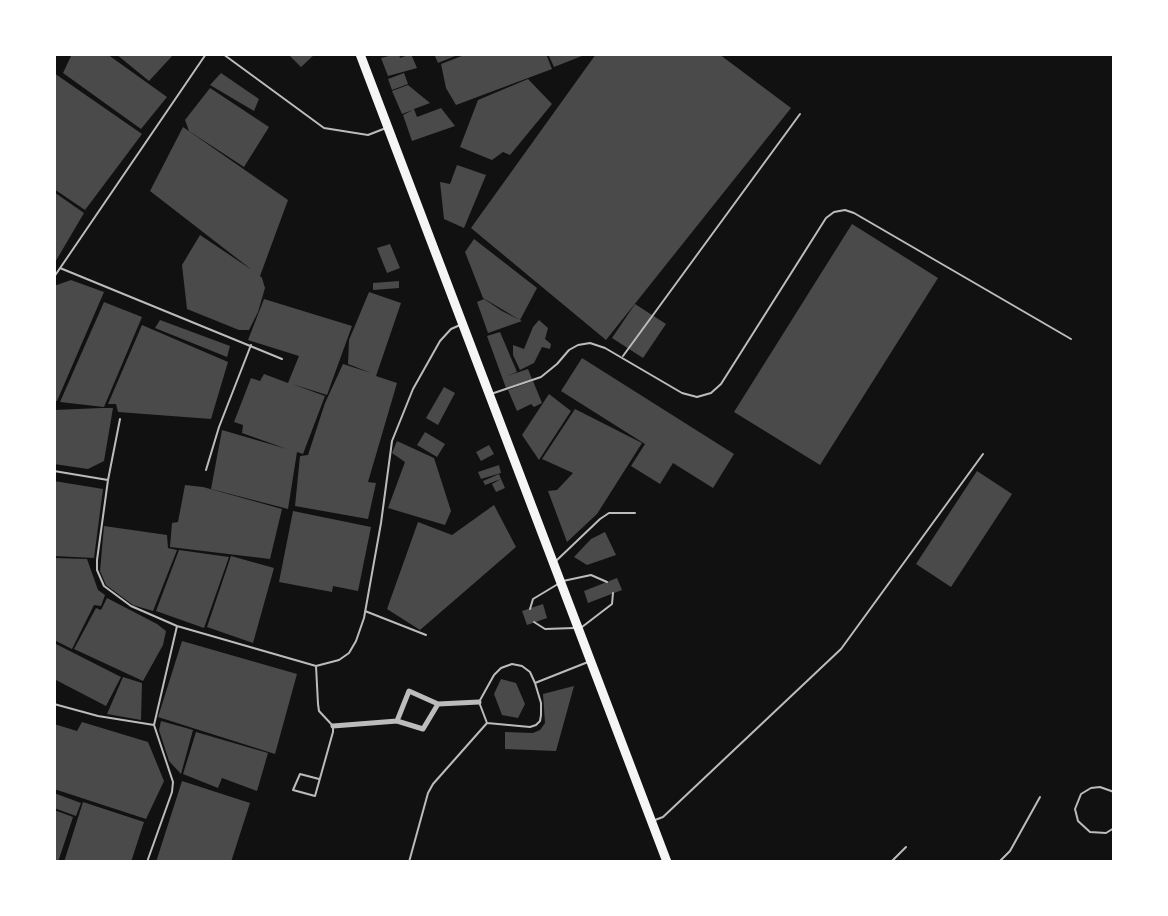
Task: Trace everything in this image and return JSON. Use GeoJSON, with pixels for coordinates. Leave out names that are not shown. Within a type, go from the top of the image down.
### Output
{"type":"FeatureCollection","features":[{"type":"Feature","properties":{"kind":"highway"},"geometry":{"type":"LineString","coordinates":[[360,54],[440,262],[488,395],[580,628],[668,862]]}},
{"type":"Feature","properties":{"kind":"street"},"geometry":{"type":"LineString","coordinates":[[397,721],[409,691],[438,704],[479,702]]}},
{"type":"Feature","properties":{"kind":"street"},"geometry":{"type":"LineString","coordinates":[[333,726],[397,721],[423,729],[438,704]]}},
{"type":"Feature","properties":{"kind":"lane"},"geometry":{"type":"LineString","coordinates":[[54,277],[206,54]]}},
{"type":"Feature","properties":{"kind":"lane"},"geometry":{"type":"LineString","coordinates":[[223,54],[324,128],[368,135],[387,127]]}},
{"type":"Feature","properties":{"kind":"lane"},"geometry":{"type":"LineString","coordinates":[[622,357],[800,114]]}},
{"type":"Feature","properties":{"kind":"lane"},"geometry":{"type":"LineString","coordinates":[[488,395],[542,377],[578,345],[590,343],[622,357],[682,393],[697,397],[711,393],[720,384],[825,218],[834,212],[845,210],[854,213],[1071,339]]}},
{"type":"Feature","properties":{"kind":"lane"},"geometry":{"type":"LineString","coordinates":[[60,267],[282,359]]}},
{"type":"Feature","properties":{"kind":"lane"},"geometry":{"type":"LineString","coordinates":[[120,419],[108,480],[97,560],[97,570],[104,586],[131,606],[177,626],[316,666],[339,660],[349,653],[356,641],[365,611],[381,524],[392,441],[413,389],[440,341],[452,329],[462,324]]}},
{"type":"Feature","properties":{"kind":"lane"},"geometry":{"type":"LineString","coordinates":[[206,470],[219,427],[251,345]]}},
{"type":"Feature","properties":{"kind":"lane"},"geometry":{"type":"LineString","coordinates":[[652,821],[663,817],[842,649],[982,454]]}},
{"type":"Feature","properties":{"kind":"lane"},"geometry":{"type":"LineString","coordinates":[[54,471],[108,480]]}},
{"type":"Feature","properties":{"kind":"lane"},"geometry":{"type":"LineString","coordinates":[[554,562],[609,513],[634,513]]}},
{"type":"Feature","properties":{"kind":"lane"},"geometry":{"type":"LineString","coordinates":[[530,609],[533,599],[540,593],[562,582],[591,574],[607,582]]}},
{"type":"Feature","properties":{"kind":"lane"},"geometry":{"type":"LineString","coordinates":[[534,622],[545,629],[580,628],[612,604],[613,593]]}},
{"type":"Feature","properties":{"kind":"lane"},"geometry":{"type":"LineString","coordinates":[[365,611],[426,635]]}},
{"type":"Feature","properties":{"kind":"lane"},"geometry":{"type":"LineString","coordinates":[[147,862],[172,792],[173,782],[154,725],[177,626]]}},
{"type":"Feature","properties":{"kind":"lane"},"geometry":{"type":"LineString","coordinates":[[535,683],[592,660]]}},
{"type":"Feature","properties":{"kind":"lane"},"geometry":{"type":"LineString","coordinates":[[512,664],[522,666],[530,672],[535,683],[541,703],[540,721],[530,727],[487,723],[479,702],[494,675],[501,668],[512,664]]}},
{"type":"Feature","properties":{"kind":"lane"},"geometry":{"type":"LineString","coordinates":[[316,666],[319,711],[333,726],[315,796],[293,790],[300,774],[319,779]]}},
{"type":"Feature","properties":{"kind":"lane"},"geometry":{"type":"LineString","coordinates":[[54,704],[98,716],[154,725]]}},
{"type":"Feature","properties":{"kind":"lane"},"geometry":{"type":"LineString","coordinates":[[409,862],[433,784],[487,723]]}},
{"type":"Feature","properties":{"kind":"lane"},"geometry":{"type":"LineString","coordinates":[[1114,792],[1100,787],[1091,788],[1081,794],[1075,809],[1078,821],[1090,832],[1106,833],[1114,828]]}},
{"type":"Feature","properties":{"kind":"lane"},"geometry":{"type":"LineString","coordinates":[[999,862],[1010,851],[1040,797]]}},
{"type":"Feature","properties":{"kind":"lane"},"geometry":{"type":"LineString","coordinates":[[891,862],[906,847]]}},
{"type":"Feature","properties":{"kind":"building"},"geometry":{"type":"Polygon","coordinates":[[[72,54],[107,54],[167,97],[141,129],[63,73],[72,54]]]}},
{"type":"Feature","properties":{"kind":"building"},"geometry":{"type":"Polygon","coordinates":[[[116,54],[174,54],[149,81],[116,54]]]}},
{"type":"Feature","properties":{"kind":"building"},"geometry":{"type":"Polygon","coordinates":[[[288,54],[315,54],[301,67],[288,54]]]}},
{"type":"Feature","properties":{"kind":"building"},"geometry":{"type":"Polygon","coordinates":[[[399,54],[400,58],[411,54],[417,68],[388,76],[381,58],[399,54]]]}},
{"type":"Feature","properties":{"kind":"building"},"geometry":{"type":"Polygon","coordinates":[[[434,54],[460,54],[438,63],[434,54]]]}},
{"type":"Feature","properties":{"kind":"building"},"geometry":{"type":"Polygon","coordinates":[[[467,54],[546,54],[552,69],[456,105],[446,88],[441,64],[467,54]]]}},
{"type":"Feature","properties":{"kind":"building"},"geometry":{"type":"Polygon","coordinates":[[[548,54],[587,54],[554,67],[548,54]]]}},
{"type":"Feature","properties":{"kind":"building"},"geometry":{"type":"Polygon","coordinates":[[[596,54],[719,54],[791,108],[606,340],[471,228],[596,54]]]}},
{"type":"Feature","properties":{"kind":"building"},"geometry":{"type":"Polygon","coordinates":[[[54,73],[142,134],[85,210],[54,189],[54,73]]]}},
{"type":"Feature","properties":{"kind":"building"},"geometry":{"type":"Polygon","coordinates":[[[221,73],[259,99],[254,111],[210,85],[221,73]]]}},
{"type":"Feature","properties":{"kind":"building"},"geometry":{"type":"Polygon","coordinates":[[[404,73],[408,84],[392,90],[388,79],[404,73]]]}},
{"type":"Feature","properties":{"kind":"building"},"geometry":{"type":"Polygon","coordinates":[[[528,79],[552,104],[510,155],[503,152],[492,160],[460,147],[478,100],[528,79]]]}},
{"type":"Feature","properties":{"kind":"building"},"geometry":{"type":"Polygon","coordinates":[[[408,85],[430,103],[414,109],[417,117],[441,108],[455,126],[412,141],[403,115],[413,110],[402,114],[392,91],[408,85]]]}},
{"type":"Feature","properties":{"kind":"building"},"geometry":{"type":"Polygon","coordinates":[[[210,88],[269,127],[244,167],[189,131],[185,120],[210,88]]]}},
{"type":"Feature","properties":{"kind":"building"},"geometry":{"type":"Polygon","coordinates":[[[183,127],[288,200],[260,276],[265,288],[258,312],[249,330],[239,330],[187,309],[182,265],[200,235],[252,270],[150,191],[183,127]]]}},
{"type":"Feature","properties":{"kind":"building"},"geometry":{"type":"Polygon","coordinates":[[[457,165],[486,175],[464,228],[444,219],[440,182],[450,184],[457,165]]]}},
{"type":"Feature","properties":{"kind":"building"},"geometry":{"type":"Polygon","coordinates":[[[54,192],[84,213],[54,264],[54,192]]]}},
{"type":"Feature","properties":{"kind":"building"},"geometry":{"type":"Polygon","coordinates":[[[852,224],[938,278],[820,465],[734,412],[852,224]]]}},
{"type":"Feature","properties":{"kind":"building"},"geometry":{"type":"Polygon","coordinates":[[[474,239],[537,288],[520,320],[483,298],[465,252],[474,239]]]}},
{"type":"Feature","properties":{"kind":"building"},"geometry":{"type":"Polygon","coordinates":[[[390,244],[400,268],[387,273],[377,248],[390,244]]]}},
{"type":"Feature","properties":{"kind":"building"},"geometry":{"type":"Polygon","coordinates":[[[71,280],[104,292],[57,401],[54,401],[54,286],[71,280]]]}},
{"type":"Feature","properties":{"kind":"building"},"geometry":{"type":"Polygon","coordinates":[[[399,281],[399,288],[373,290],[373,283],[399,281]]]}},
{"type":"Feature","properties":{"kind":"building"},"geometry":{"type":"Polygon","coordinates":[[[369,292],[401,303],[376,376],[397,383],[368,482],[376,483],[368,519],[295,506],[300,456],[308,455],[325,403],[343,364],[371,373],[348,364],[349,340],[369,292]]]}},
{"type":"Feature","properties":{"kind":"building"},"geometry":{"type":"Polygon","coordinates":[[[264,299],[352,326],[327,395],[292,384],[325,396],[303,454],[297,452],[288,509],[211,489],[222,430],[287,449],[242,433],[243,425],[234,422],[251,378],[260,381],[264,374],[288,383],[299,356],[248,340],[264,299]]]}},
{"type":"Feature","properties":{"kind":"building"},"geometry":{"type":"Polygon","coordinates":[[[484,299],[522,321],[488,333],[477,302],[484,299]]]}},
{"type":"Feature","properties":{"kind":"building"},"geometry":{"type":"Polygon","coordinates":[[[104,302],[142,317],[104,407],[60,402],[104,302]]]}},
{"type":"Feature","properties":{"kind":"building"},"geometry":{"type":"Polygon","coordinates":[[[635,304],[666,324],[643,358],[612,338],[635,304]]]}},
{"type":"Feature","properties":{"kind":"building"},"geometry":{"type":"Polygon","coordinates":[[[160,320],[230,346],[227,357],[155,328],[160,320]]]}},
{"type":"Feature","properties":{"kind":"building"},"geometry":{"type":"Polygon","coordinates":[[[539,320],[548,328],[545,339],[551,344],[550,349],[542,347],[534,363],[520,370],[513,355],[513,345],[524,349],[533,327],[539,320]]]}},
{"type":"Feature","properties":{"kind":"building"},"geometry":{"type":"Polygon","coordinates":[[[142,325],[228,362],[211,419],[118,412],[116,404],[108,404],[142,325]]]}},
{"type":"Feature","properties":{"kind":"building"},"geometry":{"type":"Polygon","coordinates":[[[500,332],[517,372],[507,376],[528,369],[532,379],[506,388],[487,336],[500,332]]]}},
{"type":"Feature","properties":{"kind":"building"},"geometry":{"type":"Polygon","coordinates":[[[582,358],[734,454],[713,488],[673,463],[660,484],[631,466],[645,444],[561,391],[582,358]]]}},
{"type":"Feature","properties":{"kind":"building"},"geometry":{"type":"Polygon","coordinates":[[[533,381],[542,403],[534,407],[531,404],[517,411],[508,390],[533,381]]]}},
{"type":"Feature","properties":{"kind":"building"},"geometry":{"type":"Polygon","coordinates":[[[444,387],[455,393],[438,425],[426,418],[444,387]]]}},
{"type":"Feature","properties":{"kind":"building"},"geometry":{"type":"Polygon","coordinates":[[[549,394],[571,411],[539,460],[522,435],[549,394]]]}},
{"type":"Feature","properties":{"kind":"building"},"geometry":{"type":"Polygon","coordinates":[[[113,408],[104,461],[88,469],[54,464],[54,410],[113,408]]]}},
{"type":"Feature","properties":{"kind":"building"},"geometry":{"type":"Polygon","coordinates":[[[575,409],[642,443],[597,514],[567,542],[548,491],[557,490],[573,473],[542,459],[575,409]]]}},
{"type":"Feature","properties":{"kind":"building"},"geometry":{"type":"Polygon","coordinates":[[[425,432],[445,444],[437,457],[417,445],[425,432]]]}},
{"type":"Feature","properties":{"kind":"building"},"geometry":{"type":"Polygon","coordinates":[[[397,441],[434,458],[451,511],[445,525],[388,508],[405,462],[392,453],[397,441]]]}},
{"type":"Feature","properties":{"kind":"building"},"geometry":{"type":"Polygon","coordinates":[[[489,445],[494,454],[481,461],[476,452],[489,445]]]}},
{"type":"Feature","properties":{"kind":"building"},"geometry":{"type":"Polygon","coordinates":[[[499,465],[501,473],[481,479],[478,472],[499,465]]]}},
{"type":"Feature","properties":{"kind":"building"},"geometry":{"type":"Polygon","coordinates":[[[977,471],[1012,494],[951,587],[916,564],[977,471]]]}},
{"type":"Feature","properties":{"kind":"building"},"geometry":{"type":"Polygon","coordinates":[[[499,474],[501,479],[485,485],[483,481],[499,474]]]}},
{"type":"Feature","properties":{"kind":"building"},"geometry":{"type":"Polygon","coordinates":[[[501,479],[505,488],[496,492],[492,484],[501,479]]]}},
{"type":"Feature","properties":{"kind":"building"},"geometry":{"type":"Polygon","coordinates":[[[54,481],[103,489],[94,558],[54,556],[54,481]]]}},
{"type":"Feature","properties":{"kind":"building"},"geometry":{"type":"Polygon","coordinates":[[[185,485],[203,487],[282,509],[270,559],[170,547],[172,523],[178,522],[185,485]]]}},
{"type":"Feature","properties":{"kind":"building"},"geometry":{"type":"Polygon","coordinates":[[[494,505],[516,547],[420,630],[387,609],[418,522],[452,535],[494,505]]]}},
{"type":"Feature","properties":{"kind":"building"},"geometry":{"type":"Polygon","coordinates":[[[293,511],[371,527],[358,591],[333,586],[332,592],[279,582],[293,511]]]}},
{"type":"Feature","properties":{"kind":"building"},"geometry":{"type":"Polygon","coordinates":[[[104,526],[167,535],[168,548],[177,550],[153,611],[133,605],[106,585],[100,571],[104,526]]]}},
{"type":"Feature","properties":{"kind":"building"},"geometry":{"type":"Polygon","coordinates":[[[605,532],[616,555],[587,565],[574,557],[591,539],[605,532]]]}},
{"type":"Feature","properties":{"kind":"building"},"geometry":{"type":"Polygon","coordinates":[[[179,550],[229,557],[204,628],[156,611],[179,550]]]}},
{"type":"Feature","properties":{"kind":"building"},"geometry":{"type":"Polygon","coordinates":[[[231,556],[274,568],[253,643],[207,627],[231,556]]]}},
{"type":"Feature","properties":{"kind":"building"},"geometry":{"type":"Polygon","coordinates":[[[54,558],[87,559],[98,590],[105,595],[101,606],[94,605],[72,649],[54,640],[54,558]]]}},
{"type":"Feature","properties":{"kind":"building"},"geometry":{"type":"Polygon","coordinates":[[[617,578],[622,590],[588,603],[584,591],[617,578]]]}},
{"type":"Feature","properties":{"kind":"building"},"geometry":{"type":"Polygon","coordinates":[[[107,598],[166,631],[163,645],[143,681],[74,649],[96,608],[101,610],[107,598]]]}},
{"type":"Feature","properties":{"kind":"building"},"geometry":{"type":"Polygon","coordinates":[[[543,604],[547,618],[527,625],[522,611],[543,604]]]}},
{"type":"Feature","properties":{"kind":"building"},"geometry":{"type":"Polygon","coordinates":[[[182,641],[297,674],[275,754],[158,717],[182,641]]]}},
{"type":"Feature","properties":{"kind":"building"},"geometry":{"type":"Polygon","coordinates":[[[54,643],[121,677],[106,706],[54,679],[54,643]]]}},
{"type":"Feature","properties":{"kind":"building"},"geometry":{"type":"Polygon","coordinates":[[[123,677],[142,683],[141,720],[107,714],[123,677]]]}},
{"type":"Feature","properties":{"kind":"building"},"geometry":{"type":"Polygon","coordinates":[[[501,679],[516,683],[525,704],[518,718],[502,715],[494,694],[501,679]]]}},
{"type":"Feature","properties":{"kind":"building"},"geometry":{"type":"Polygon","coordinates":[[[574,686],[556,751],[505,749],[505,732],[533,733],[540,730],[545,723],[543,694],[574,686]]]}},
{"type":"Feature","properties":{"kind":"building"},"geometry":{"type":"Polygon","coordinates":[[[161,721],[193,730],[181,774],[169,761],[159,730],[161,721]]]}},
{"type":"Feature","properties":{"kind":"building"},"geometry":{"type":"Polygon","coordinates":[[[82,722],[148,742],[164,781],[146,819],[54,789],[54,724],[77,731],[82,722]]]}},
{"type":"Feature","properties":{"kind":"building"},"geometry":{"type":"Polygon","coordinates":[[[196,732],[268,753],[257,791],[222,778],[218,788],[183,774],[196,732]]]}},
{"type":"Feature","properties":{"kind":"building"},"geometry":{"type":"Polygon","coordinates":[[[182,781],[250,803],[231,862],[156,862],[182,781]]]}},
{"type":"Feature","properties":{"kind":"building"},"geometry":{"type":"Polygon","coordinates":[[[54,793],[81,803],[76,816],[54,808],[54,793]]]}},
{"type":"Feature","properties":{"kind":"building"},"geometry":{"type":"Polygon","coordinates":[[[83,802],[144,822],[131,862],[64,862],[83,802]]]}},
{"type":"Feature","properties":{"kind":"building"},"geometry":{"type":"Polygon","coordinates":[[[54,810],[73,817],[58,862],[54,862],[54,810]]]}}]}
